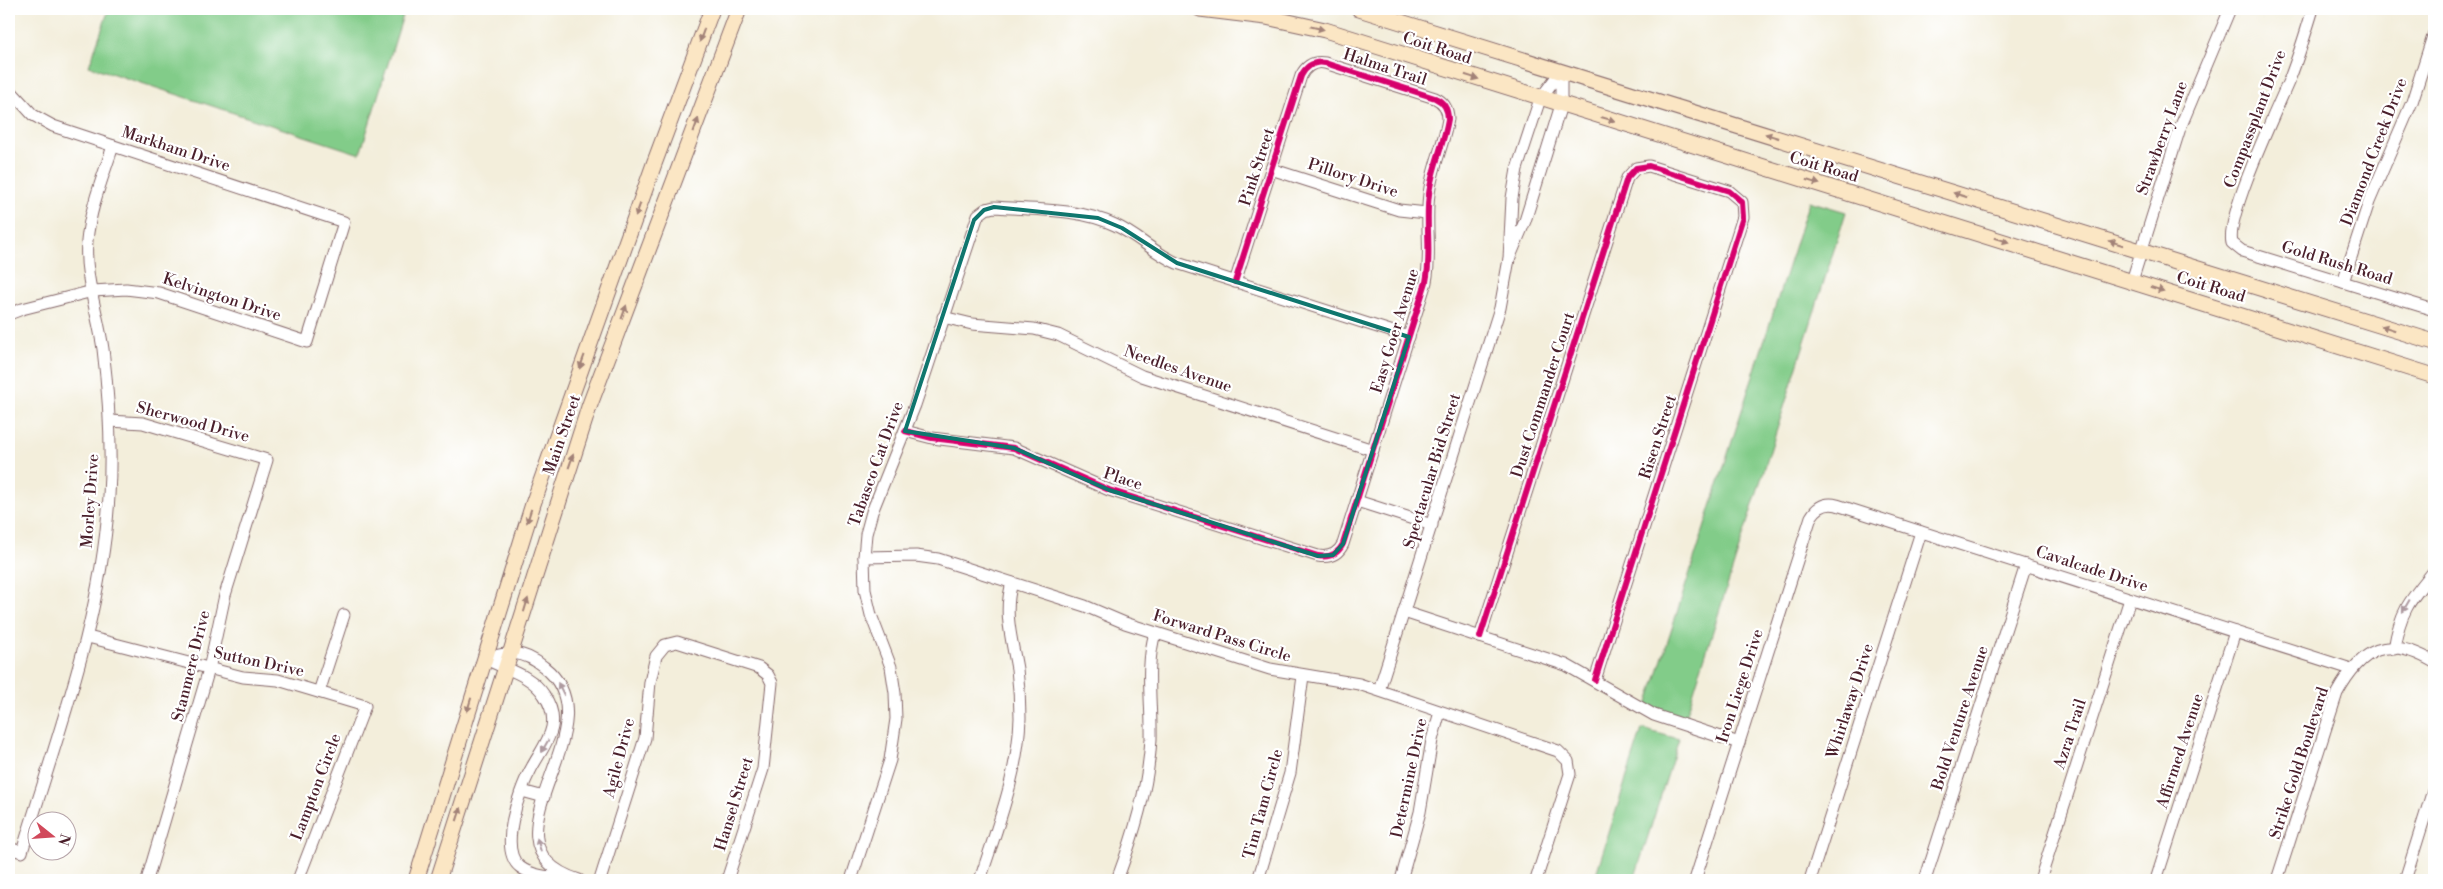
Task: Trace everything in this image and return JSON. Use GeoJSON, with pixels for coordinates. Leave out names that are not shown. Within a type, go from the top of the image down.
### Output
{"type":"FeatureCollection","features":[{"type":"Feature","properties":{"kind":"main road","name":"Main Street"},"geometry":{"type":"LineString","coordinates":[[416,880],[484,658],[569,400],[712,9]]}},
{"type":"Feature","properties":{"kind":"main road","name":"Main Street"},"geometry":{"type":"LineString","coordinates":[[438,880],[589,407],[739,9]]}},
{"type":"Feature","properties":{"kind":"main road","name":"Coit Road"},"geometry":{"type":"LineString","coordinates":[[1200,9],[1266,17],[1325,30],[1540,99],[2434,376]]}},
{"type":"Feature","properties":{"kind":"main road","name":"Coit Road"},"geometry":{"type":"LineString","coordinates":[[1358,9],[2434,342]]}},
{"type":"Feature","properties":{"kind":"main road"},"geometry":{"type":"LineString","coordinates":[[654,164],[679,171]]}},
{"type":"Feature","properties":{"kind":"main road"},"geometry":{"type":"LineString","coordinates":[[569,400],[589,407]]}},
{"type":"Feature","properties":{"kind":"street","name":"Strawberry Lane"},"geometry":{"type":"LineString","coordinates":[[2132,281],[2180,128],[2230,9]]}},
{"type":"Feature","properties":{"kind":"street","name":"Compassplant Drive"},"geometry":{"type":"LineString","coordinates":[[2232,243],[2232,230],[2248,175],[2293,69],[2314,9]]}},
{"type":"Feature","properties":{"kind":"street","name":"Diamond Creek Drive"},"geometry":{"type":"LineString","coordinates":[[2344,282],[2369,202],[2412,102],[2434,33]]}},
{"type":"Feature","properties":{"kind":"street","name":"Halma Trail"},"geometry":{"type":"LineString","coordinates":[[1311,64],[1325,63],[1426,95],[1438,99],[1446,108]]}},
{"type":"Feature","properties":{"kind":"street","name":"Pink Street"},"geometry":{"type":"LineString","coordinates":[[1235,282],[1300,76],[1311,64]]}},
{"type":"Feature","properties":{"kind":"street","name":"Spectacular Bid Street"},"geometry":{"type":"LineString","coordinates":[[1379,690],[1500,308],[1509,259],[1514,183],[1540,99],[1561,72]]}},
{"type":"Feature","properties":{"kind":"street","name":"Spectacular Bid Street"},"geometry":{"type":"LineString","coordinates":[[1509,259],[1525,221],[1561,105],[1561,72]]}},
{"type":"Feature","properties":{"kind":"street","name":"Markham Drive"},"geometry":{"type":"LineString","coordinates":[[9,89],[33,115],[53,126],[344,222],[307,342]]}},
{"type":"Feature","properties":{"kind":"street","name":"Easy Goer Avenue"},"geometry":{"type":"LineString","coordinates":[[1333,555],[1342,546],[1357,501],[1409,338],[1428,270],[1427,213],[1431,177],[1448,123],[1446,108]]}},
{"type":"Feature","properties":{"kind":"street","name":"Morley Drive"},"geometry":{"type":"LineString","coordinates":[[9,848],[22,852],[88,636],[104,549],[109,496],[110,421],[102,348],[87,263],[90,221],[113,146]]}},
{"type":"Feature","properties":{"kind":"street","name":"Dust Commander Court"},"geometry":{"type":"LineString","coordinates":[[1480,637],[1627,179],[1633,170],[1639,167],[1651,166],[1729,191],[1742,202]]}},
{"type":"Feature","properties":{"kind":"street","name":"Pillory Drive"},"geometry":{"type":"LineString","coordinates":[[1271,169],[1399,210],[1427,213]]}},
{"type":"Feature","properties":{"kind":"street","name":"Risen Street"},"geometry":{"type":"LineString","coordinates":[[1595,680],[1743,217],[1742,202]]}},
{"type":"Feature","properties":{"kind":"street","name":"Tabasco Cat Drive"},"geometry":{"type":"LineString","coordinates":[[851,880],[890,760],[896,719],[896,693],[890,668],[872,621],[866,597],[864,557],[872,512],[905,431],[974,220],[983,210],[994,207],[1079,214],[1098,218],[1122,228],[1171,260],[1235,282]]}},
{"type":"Feature","properties":{"kind":"street","name":"Gold Rush Road"},"geometry":{"type":"LineString","coordinates":[[2232,243],[2242,251],[2434,310]]}},
{"type":"Feature","properties":{"kind":"street"},"geometry":{"type":"LineString","coordinates":[[1235,282],[1409,338]]}},
{"type":"Feature","properties":{"kind":"street","name":"Kelvington Drive"},"geometry":{"type":"LineString","coordinates":[[9,314],[93,291],[126,289],[159,292],[307,342]]}},
{"type":"Feature","properties":{"kind":"street","name":"Needles Avenue"},"geometry":{"type":"LineString","coordinates":[[943,317],[972,324],[1034,329],[1058,335],[1142,376],[1373,450]]}},
{"type":"Feature","properties":{"kind":"street","name":"Sherwood Drive"},"geometry":{"type":"LineString","coordinates":[[110,421],[142,423],[267,460]]}},
{"type":"Feature","properties":{"kind":"street","name":"Place"},"geometry":{"type":"LineString","coordinates":[[905,431],[932,438],[1014,448],[1110,490],[1318,556],[1333,555]]}},
{"type":"Feature","properties":{"kind":"street","name":"Stanmere Drive"},"geometry":{"type":"LineString","coordinates":[[147,880],[209,669],[225,595],[267,460]]}},
{"type":"Feature","properties":{"kind":"street"},"geometry":{"type":"LineString","coordinates":[[1357,501],[1432,525]]}},
{"type":"Feature","properties":{"kind":"street","name":"Cavalcade Drive"},"geometry":{"type":"LineString","coordinates":[[1822,506],[1836,504],[2351,669]]}},
{"type":"Feature","properties":{"kind":"street","name":"Iron Liege Drive"},"geometry":{"type":"LineString","coordinates":[[1695,880],[1811,517],[1822,506]]}},
{"type":"Feature","properties":{"kind":"street","name":"Whirlaway Drive"},"geometry":{"type":"LineString","coordinates":[[1810,880],[1921,532]]}},
{"type":"Feature","properties":{"kind":"street","name":"Forward Pass Circle"},"geometry":{"type":"LineString","coordinates":[[864,557],[933,558],[1085,606],[1155,633],[1270,670],[1343,680],[1379,690],[1555,750],[1567,760],[1570,774],[1536,880]]}},
{"type":"Feature","properties":{"kind":"street","name":"Bold Venture Avenue"},"geometry":{"type":"LineString","coordinates":[[1925,880],[2026,565]]}},
{"type":"Feature","properties":{"kind":"street"},"geometry":{"type":"LineString","coordinates":[[2394,648],[2403,612],[2410,599],[2434,571]]}},
{"type":"Feature","properties":{"kind":"street"},"geometry":{"type":"LineString","coordinates":[[980,880],[1010,786],[1018,747],[1019,688],[1007,620],[1012,583]]}},
{"type":"Feature","properties":{"kind":"street","name":"Azra Trail"},"geometry":{"type":"LineString","coordinates":[[2040,880],[2130,598]]}},
{"type":"Feature","properties":{"kind":"street"},"geometry":{"type":"LineString","coordinates":[[1404,612],[1566,666],[1595,680],[1632,704],[1654,715],[1739,742]]}},
{"type":"Feature","properties":{"kind":"street"},"geometry":{"type":"LineString","coordinates":[[319,692],[344,615]]}},
{"type":"Feature","properties":{"kind":"street","name":"Affirmed Avenue"},"geometry":{"type":"LineString","coordinates":[[2156,880],[2235,632]]}},
{"type":"Feature","properties":{"kind":"street"},"geometry":{"type":"LineString","coordinates":[[1117,880],[1138,816],[1148,770],[1151,717],[1150,661],[1155,633]]}},
{"type":"Feature","properties":{"kind":"street","name":"Sutton Drive"},"geometry":{"type":"LineString","coordinates":[[88,636],[243,677],[278,680],[364,706]]}},
{"type":"Feature","properties":{"kind":"street","name":"Agile Drive"},"geometry":{"type":"LineString","coordinates":[[600,880],[645,738],[650,682],[654,661],[659,650],[665,645],[680,643],[758,668],[769,677]]}},
{"type":"Feature","properties":{"kind":"street","name":"Strike Gold Boulevard"},"geometry":{"type":"LineString","coordinates":[[2277,880],[2337,693],[2351,669],[2370,652],[2381,648],[2416,652],[2434,661]]}},
{"type":"Feature","properties":{"kind":"street"},"geometry":{"type":"LineString","coordinates":[[484,658],[512,652],[531,658],[546,668],[559,682],[567,701],[567,725],[536,822],[537,843],[549,864],[575,879]]}},
{"type":"Feature","properties":{"kind":"street"},"geometry":{"type":"LineString","coordinates":[[484,658],[506,670],[524,676],[535,684],[546,698],[552,714],[552,730],[530,770],[515,812],[510,843],[514,861],[522,869],[540,876],[575,879]]}},
{"type":"Feature","properties":{"kind":"street","name":"Tim Tam Circle"},"geometry":{"type":"LineString","coordinates":[[1258,880],[1290,773],[1303,676]]}},
{"type":"Feature","properties":{"kind":"street","name":"Hansel Street"},"geometry":{"type":"LineString","coordinates":[[727,880],[765,760],[772,688],[769,677]]}},
{"type":"Feature","properties":{"kind":"street","name":"Lampton Circle"},"geometry":{"type":"LineString","coordinates":[[298,880],[364,706]]}},
{"type":"Feature","properties":{"kind":"street","name":"Determine Drive"},"geometry":{"type":"LineString","coordinates":[[1401,880],[1420,812],[1432,740],[1440,712]]}},
{"type":"Feature","properties":{"kind":"street"},"geometry":{"type":"LineString","coordinates":[[2405,880],[2434,786]]}},
{"type":"Feature","properties":{"kind":"street"},"geometry":{"type":"LineString","coordinates":[[522,791],[544,797]]}},
{"type":"Feature","properties":{"kind":"highlighted area"},"geometry":{"type":"Polygon","coordinates":[[[994,207],[1098,218],[1122,228],[1177,263],[1409,337],[1343,544],[1333,555],[1318,556],[1109,490],[1014,448],[905,431],[974,220],[984,210],[994,207]]]}},
{"type":"Feature","properties":{"kind":"green space"},"geometry":{"type":"Polygon","coordinates":[[[109,9],[405,9],[360,154],[89,66],[109,9]]]}},
{"type":"Feature","properties":{"kind":"green space"},"geometry":{"type":"Polygon","coordinates":[[[1809,201],[1846,212],[1685,719],[1647,706],[1809,201]]]}},
{"type":"Feature","properties":{"kind":"green space"},"geometry":{"type":"Polygon","coordinates":[[[1642,729],[1679,739],[1634,880],[1594,880],[1642,729]]]}},
{"type":"Feature","properties":{"kind":"cycle path"},"geometry":{"type":"LineString","coordinates":[[905,431],[932,438],[1014,448],[1109,490],[1318,556],[1333,554],[1343,544],[1426,282],[1428,271],[1429,194],[1448,119],[1443,104],[1435,98],[1325,63],[1317,63],[1305,69],[1301,76],[1235,282]]}},
{"type":"Feature","properties":{"kind":"cycle path"},"geometry":{"type":"LineString","coordinates":[[1480,637],[1627,178],[1636,168],[1649,166],[1729,191],[1742,202],[1743,217],[1595,680]]}}]}
